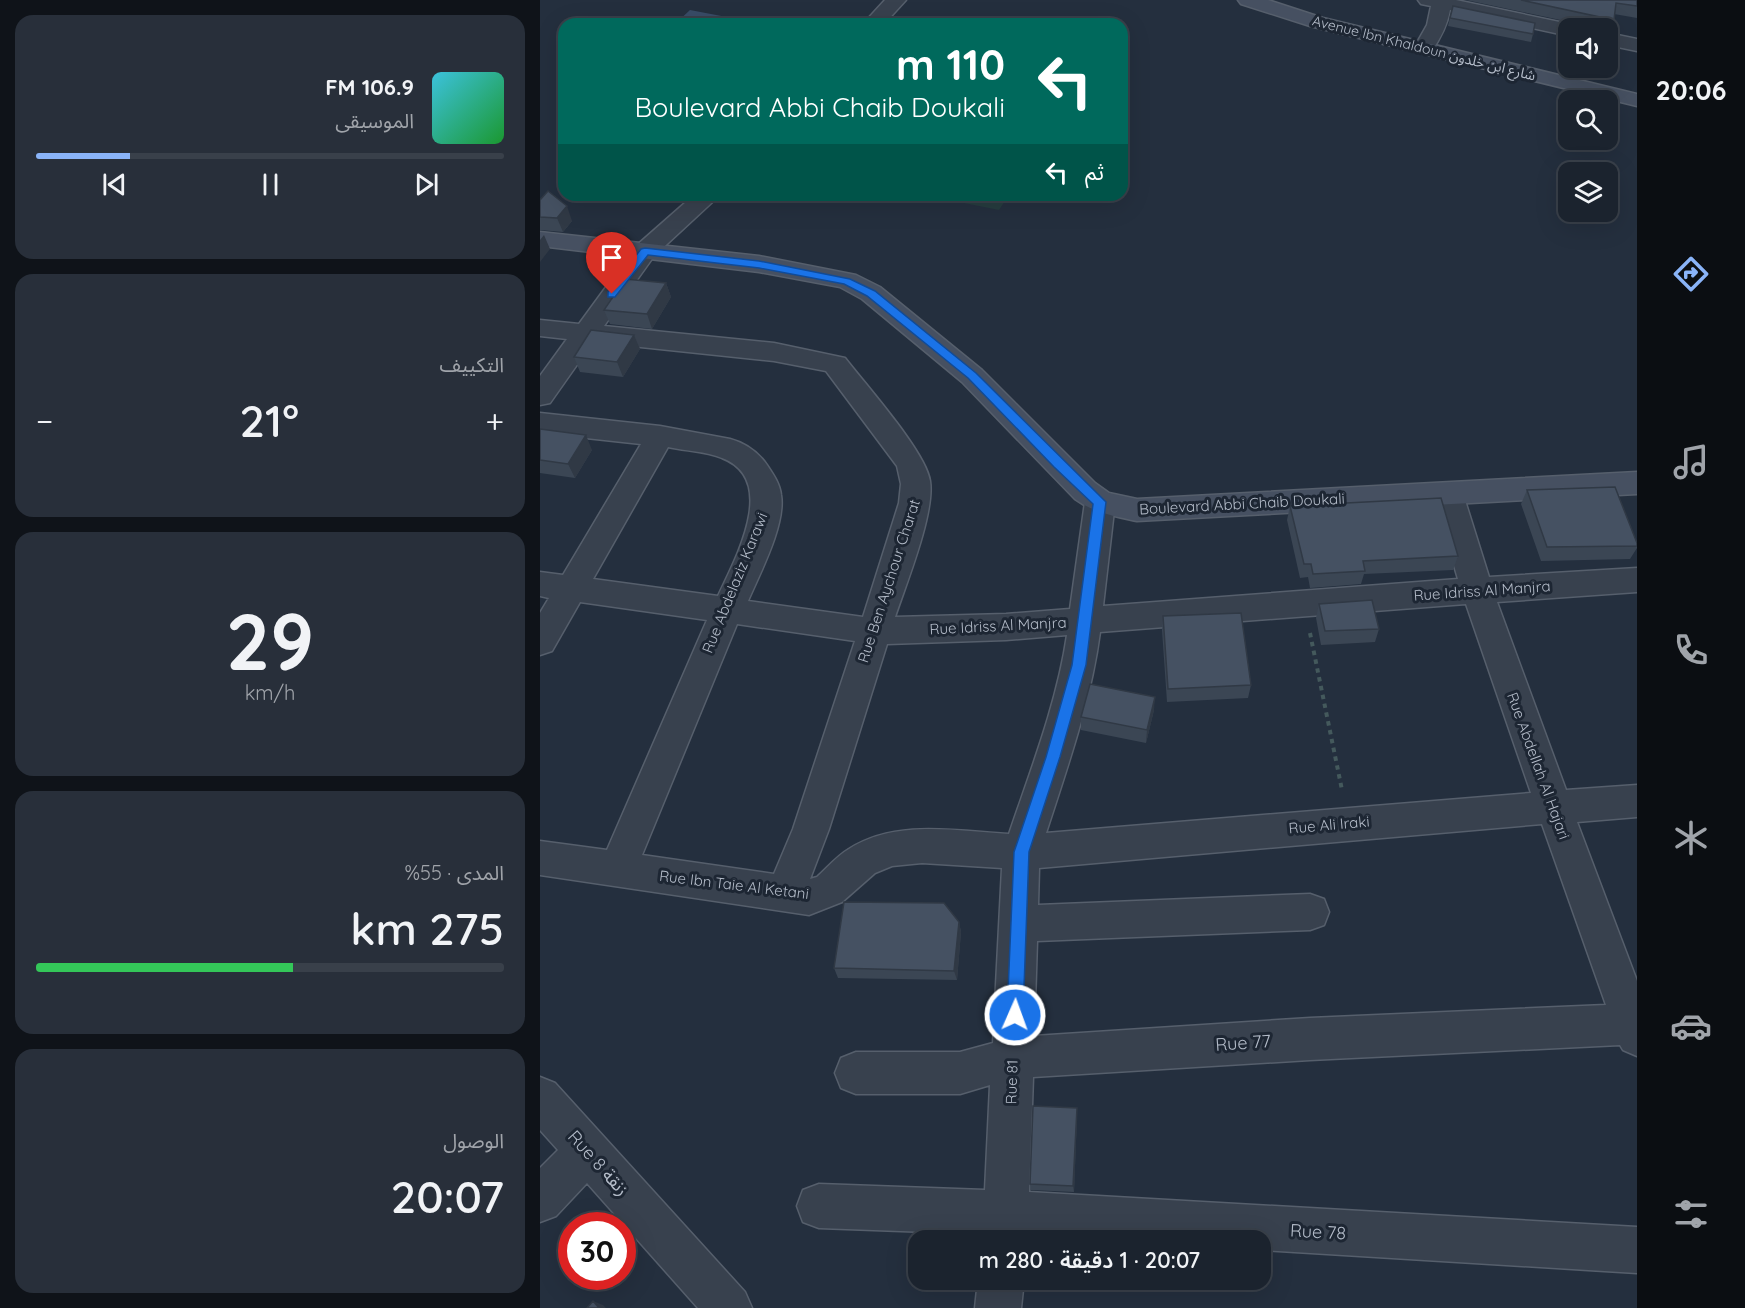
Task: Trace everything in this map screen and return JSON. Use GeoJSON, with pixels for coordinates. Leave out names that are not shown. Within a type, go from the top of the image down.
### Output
{"type":"FeatureCollection","features":[{"type":"Feature","properties":{"kind":"street"},"geometry":{"type":"LineString","coordinates":[[879,18],[896,0]]}},
{"type":"Feature","properties":{"kind":"street","name":"Avenue Ibn Khaldoun شارع ابن خلدون"},"geometry":{"type":"LineString","coordinates":[[1248,0],[1290,14],[1637,100]]}},
{"type":"Feature","properties":{"kind":"street"},"geometry":{"type":"LineString","coordinates":[[1424,48],[1437,25],[1437,1],[1558,27]]}},
{"type":"Feature","properties":{"kind":"street"},"geometry":{"type":"LineString","coordinates":[[1618,41],[1637,45]]}},
{"type":"Feature","properties":{"kind":"street"},"geometry":{"type":"LineString","coordinates":[[540,396],[584,332],[645,252],[701,201]]}},
{"type":"Feature","properties":{"kind":"street","name":"Boulevard Abbi Chaib Doukali"},"geometry":{"type":"LineString","coordinates":[[540,238],[816,273],[847,281],[871,294],[972,376],[1062,468],[1100,502],[1137,510],[1637,483]]}},
{"type":"Feature","properties":{"kind":"street","name":"Rue Ben Aychour Charat"},"geometry":{"type":"LineString","coordinates":[[540,328],[774,352],[824,360],[840,367],[869,412],[910,463],[918,480],[911,518],[873,631],[812,829],[785,895]]}},
{"type":"Feature","properties":{"kind":"street","name":"Rue Abdelaziz Karawi"},"geometry":{"type":"LineString","coordinates":[[540,423],[660,436],[730,449],[746,460],[766,490],[766,509],[761,526],[617,869]]}},
{"type":"Feature","properties":{"kind":"street"},"geometry":{"type":"LineString","coordinates":[[540,642],[660,436]]}},
{"type":"Feature","properties":{"kind":"street","name":"Rue Abdellah Al Hajari"},"geometry":{"type":"LineString","coordinates":[[1448,494],[1551,806],[1636,1028]]}},
{"type":"Feature","properties":{"kind":"street","name":"Rue 81"},"geometry":{"type":"LineString","coordinates":[[1006,1227],[1021,852],[1053,757],[1079,665],[1100,502]]}},
{"type":"Feature","properties":{"kind":"street","name":"Rue Idriss Al Manjra"},"geometry":{"type":"LineString","coordinates":[[540,584],[873,631],[938,631],[1303,602],[1479,593],[1637,580]]}},
{"type":"Feature","properties":{"kind":"street","name":"Rue Ali Iraki"},"geometry":{"type":"LineString","coordinates":[[1021,852],[1551,806],[1637,801]]}},
{"type":"Feature","properties":{"kind":"street","name":"Rue Ibn Taie Al Ketani"},"geometry":{"type":"LineString","coordinates":[[540,858],[809,897],[820,895],[862,861],[890,849],[922,846],[1021,852]]}},
{"type":"Feature","properties":{"kind":"street"},"geometry":{"type":"LineString","coordinates":[[1017,924],[1310,912]]}},
{"type":"Feature","properties":{"kind":"street","name":"Rue 77"},"geometry":{"type":"LineString","coordinates":[[856,1073],[960,1073],[1013,1058],[1310,1039],[1636,1028]]}},
{"type":"Feature","properties":{"kind":"street","name":"Rue 8 زنقة"},"geometry":{"type":"LineString","coordinates":[[540,1098],[729,1308]]}},
{"type":"Feature","properties":{"kind":"street"},"geometry":{"type":"LineString","coordinates":[[540,1200],[587,1152]]}},
{"type":"Feature","properties":{"kind":"street","name":"Rue 78"},"geometry":{"type":"LineString","coordinates":[[819,1206],[1006,1227],[1637,1250]]}},
{"type":"Feature","properties":{"kind":"street"},"geometry":{"type":"LineString","coordinates":[[998,1308],[1000,1290]]}},
{"type":"Feature","properties":{"kind":"path"},"geometry":{"type":"LineString","coordinates":[[1303,602],[1348,823]]}},
{"type":"Feature","properties":{"kind":"green space"},"geometry":{"type":"Polygon","coordinates":[[[954,201],[1005,201],[999,210],[954,201]]]}},
{"type":"Feature","properties":{"kind":"water"},"geometry":{"type":"Polygon","coordinates":[[[690,10],[732,18],[681,18],[690,10]]]}},
{"type":"Feature","properties":{"kind":"building"},"geometry":{"type":"Polygon","coordinates":[[[1521,0],[1637,0],[1637,6],[1616,3],[1614,18],[1605,18],[1521,0]]]}},
{"type":"Feature","properties":{"kind":"building"},"geometry":{"type":"Polygon","coordinates":[[[1453,6],[1535,23],[1533,34],[1450,18],[1453,6]]]}},
{"type":"Feature","properties":{"kind":"building"},"geometry":{"type":"Polygon","coordinates":[[[548,191],[567,206],[557,218],[540,217],[540,200],[548,191]]]}},
{"type":"Feature","properties":{"kind":"building"},"geometry":{"type":"Polygon","coordinates":[[[625,279],[666,283],[647,314],[604,310],[625,279]]]}},
{"type":"Feature","properties":{"kind":"building"},"geometry":{"type":"Polygon","coordinates":[[[591,330],[634,335],[617,362],[574,357],[591,330]]]}},
{"type":"Feature","properties":{"kind":"building"},"geometry":{"type":"Polygon","coordinates":[[[540,429],[586,435],[568,464],[540,460],[540,429]]]}},
{"type":"Feature","properties":{"kind":"building"},"geometry":{"type":"Polygon","coordinates":[[[1615,487],[1637,546],[1547,547],[1527,490],[1615,487]]]}},
{"type":"Feature","properties":{"kind":"building"},"geometry":{"type":"Polygon","coordinates":[[[1441,498],[1458,556],[1363,561],[1365,571],[1313,574],[1311,564],[1304,564],[1290,506],[1441,498]]]}},
{"type":"Feature","properties":{"kind":"building"},"geometry":{"type":"Polygon","coordinates":[[[1372,600],[1379,629],[1325,631],[1319,604],[1372,600]]]}},
{"type":"Feature","properties":{"kind":"building"},"geometry":{"type":"Polygon","coordinates":[[[1241,613],[1251,685],[1168,689],[1163,616],[1241,613]]]}},
{"type":"Feature","properties":{"kind":"building"},"geometry":{"type":"Polygon","coordinates":[[[1090,684],[1155,697],[1147,730],[1081,717],[1090,684]]]}},
{"type":"Feature","properties":{"kind":"building"},"geometry":{"type":"Polygon","coordinates":[[[844,902],[944,903],[959,922],[954,971],[834,968],[844,902]]]}},
{"type":"Feature","properties":{"kind":"building"},"geometry":{"type":"Polygon","coordinates":[[[1033,1106],[1077,1108],[1073,1186],[1030,1184],[1033,1106]]]}},
{"type":"Feature","properties":{"kind":"building"},"geometry":{"type":"Polygon","coordinates":[[[593,1301],[599,1308],[587,1308],[593,1301]]]}},
{"type":"Feature","properties":{"kind":"route"},"geometry":{"type":"LineString","coordinates":[[612,294],[645,252],[759,264],[816,273],[847,281],[871,294],[897,313],[972,376],[1030,437],[1085,491],[1100,502],[1096,518],[1084,641],[1079,665],[1053,757],[1021,852],[1015,1015]]}}]}
